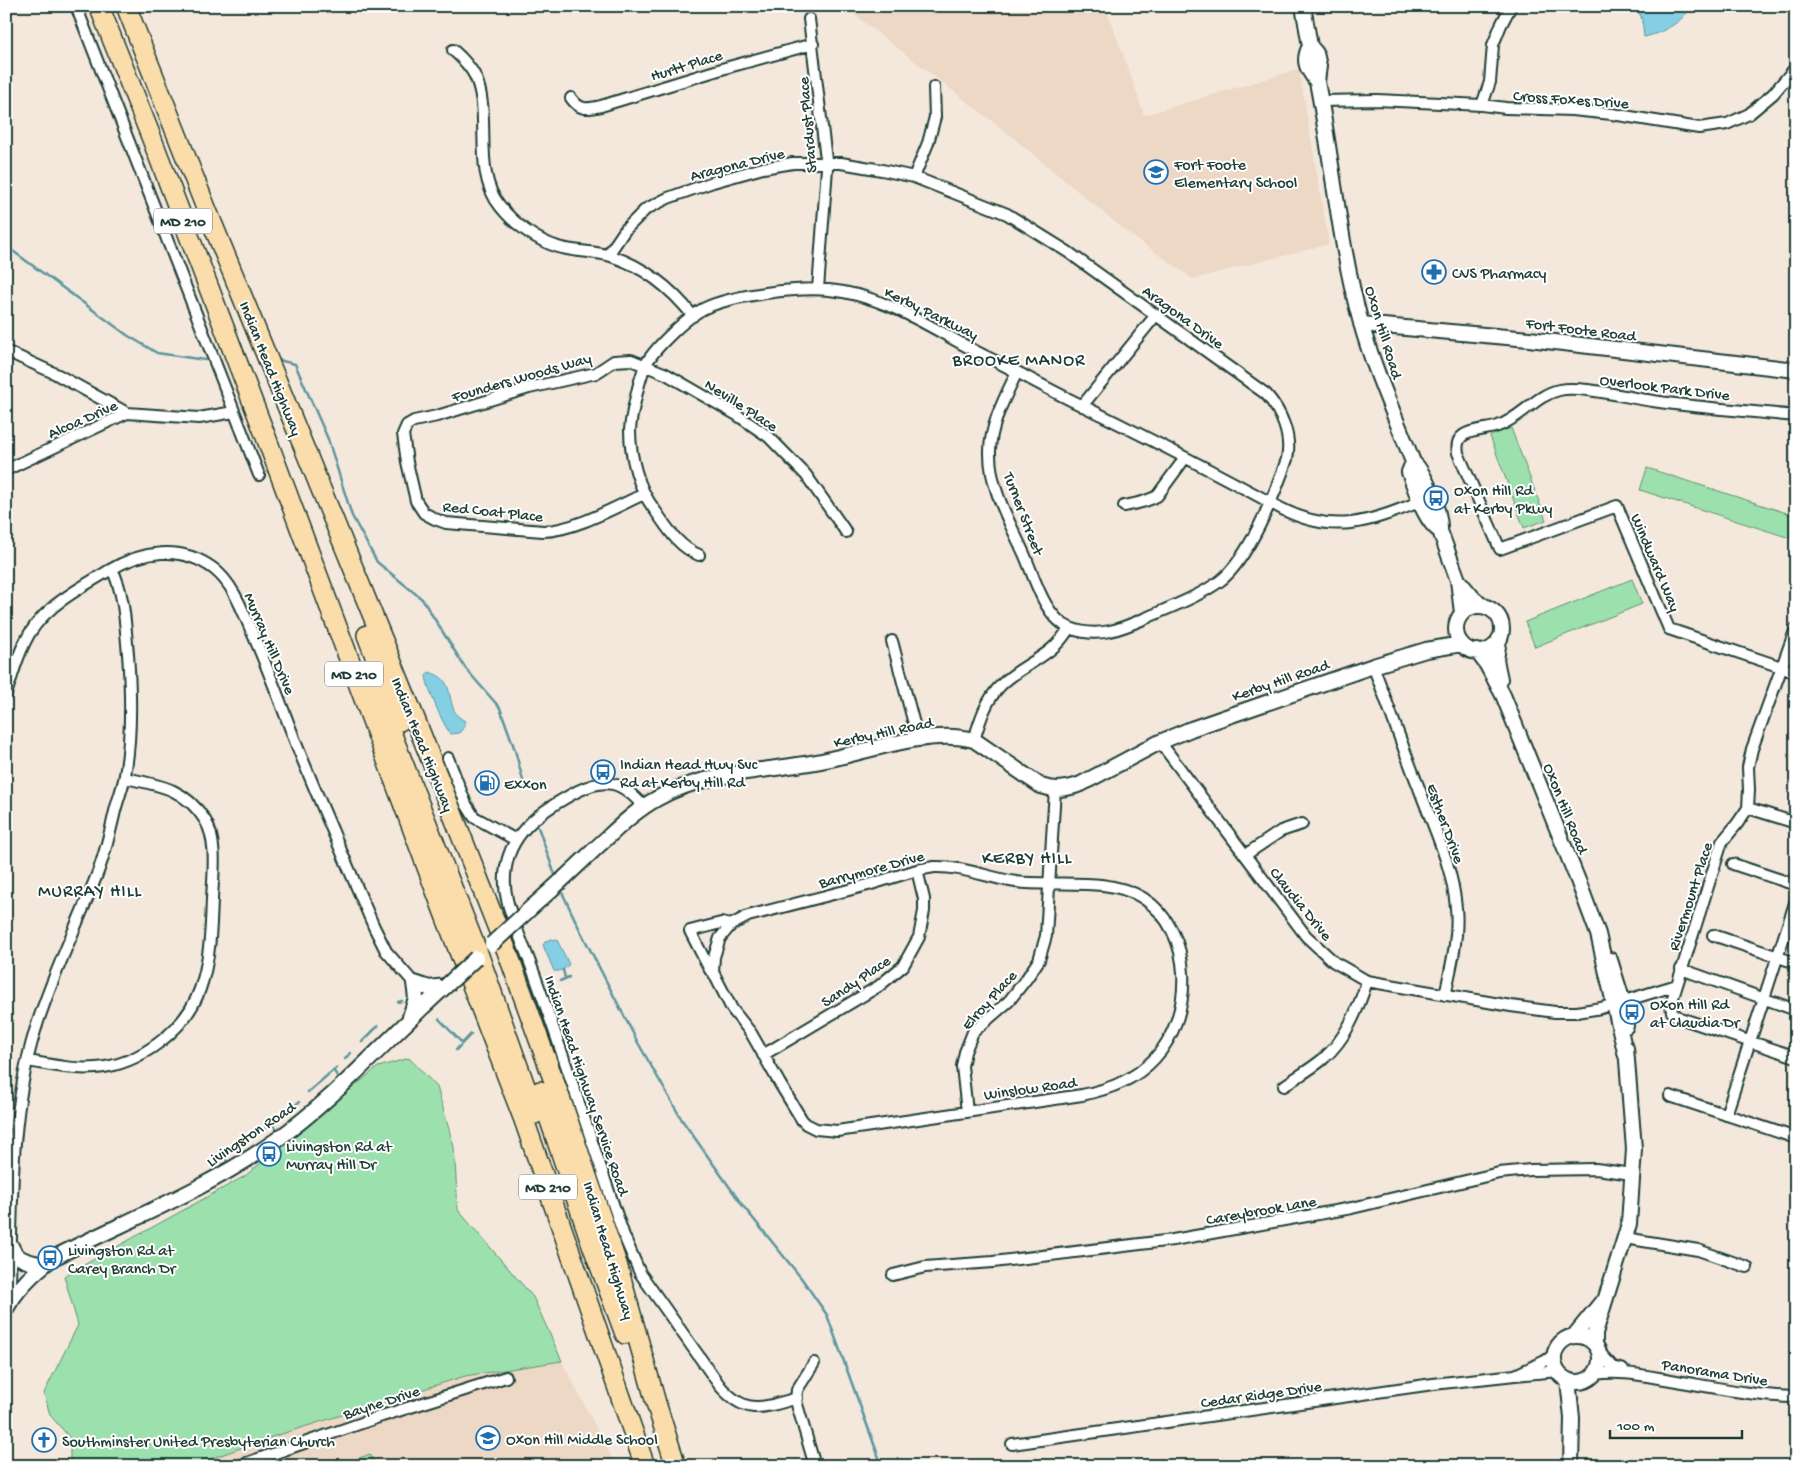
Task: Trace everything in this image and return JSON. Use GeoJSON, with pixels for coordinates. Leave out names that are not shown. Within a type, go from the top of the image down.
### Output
{"type":"FeatureCollection","features":[{"type":"Feature","properties":{"kind":"highway","name":"Indian Head Highway"},"geometry":{"type":"LineString","coordinates":[[99,6],[154,142],[524,1120],[646,1466]]}},
{"type":"Feature","properties":{"kind":"highway","name":"Indian Head Highway"},"geometry":{"type":"LineString","coordinates":[[126,6],[206,208],[336,523],[508,954],[560,1097],[617,1264],[656,1403],[676,1466]]}},
{"type":"Feature","properties":{"kind":"highway"},"geometry":{"type":"LineString","coordinates":[[266,437],[348,622],[484,951],[544,1102],[630,1350],[656,1403]]}},
{"type":"Feature","properties":{"kind":"highway"},"geometry":{"type":"LineString","coordinates":[[336,523],[360,617],[484,951],[581,1242],[617,1352],[646,1466]]}},
{"type":"Feature","properties":{"kind":"main road","name":"Oxon Hill Road"},"geometry":{"type":"LineString","coordinates":[[1303,6],[1310,46],[1316,53],[1319,66],[1316,82],[1345,255],[1361,324],[1375,367],[1413,462],[1409,472],[1426,499]]}},
{"type":"Feature","properties":{"kind":"main road","name":"Fort Foote Road"},"geometry":{"type":"LineString","coordinates":[[1361,324],[1530,339],[1796,370]]}},
{"type":"Feature","properties":{"kind":"main road"},"geometry":{"type":"LineString","coordinates":[[1426,499],[1440,524],[1440,531],[1458,580],[1462,613]]}},
{"type":"Feature","properties":{"kind":"main road"},"geometry":{"type":"LineString","coordinates":[[1458,580],[1474,598],[1486,607],[1498,616],[1502,631],[1494,646],[1486,650],[1477,651],[1467,648],[1458,637],[1456,628],[1458,620],[1462,613],[1473,607],[1486,607]]}},
{"type":"Feature","properties":{"kind":"main road","name":"Kerby Hill Road"},"geometry":{"type":"LineString","coordinates":[[1426,650],[1456,628]]}},
{"type":"Feature","properties":{"kind":"main road","name":"Oxon Hill Road"},"geometry":{"type":"LineString","coordinates":[[1499,639],[1496,660],[1503,695]]}},
{"type":"Feature","properties":{"kind":"main road","name":"Kerby Hill Road"},"geometry":{"type":"LineString","coordinates":[[484,951],[629,818],[644,806],[672,791],[695,782],[825,761],[918,739],[947,736],[964,737],[974,740],[1034,782],[1046,788],[1063,790],[1081,784],[1160,742],[1242,711],[1373,666],[1426,650],[1462,644]]}},
{"type":"Feature","properties":{"kind":"main road","name":"Oxon Hill Road"},"geometry":{"type":"LineString","coordinates":[[1477,651],[1503,695],[1598,934],[1615,971],[1626,1056],[1634,1149],[1629,1224],[1594,1333],[1597,1349]]}},
{"type":"Feature","properties":{"kind":"main road","name":"Livingston Road"},"geometry":{"type":"LineString","coordinates":[[6,1309],[16,1291],[44,1265],[68,1250],[192,1191],[249,1159],[307,1116],[484,951]]}},
{"type":"Feature","properties":{"kind":"main road"},"geometry":{"type":"LineString","coordinates":[[407,1023],[414,1008],[416,998],[414,983],[429,988],[446,986]]}},
{"type":"Feature","properties":{"kind":"main road"},"geometry":{"type":"LineString","coordinates":[[11,1246],[14,1254],[25,1262],[44,1265]]}},
{"type":"Feature","properties":{"kind":"main road","name":"Oxon Hill Road"},"geometry":{"type":"LineString","coordinates":[[1574,1336],[1606,1299]]}},
{"type":"Feature","properties":{"kind":"main road"},"geometry":{"type":"LineString","coordinates":[[1571,1466],[1572,1418],[1563,1375],[1555,1366],[1555,1354],[1559,1345],[1566,1339],[1574,1336],[1586,1337],[1597,1349],[1600,1361],[1592,1376],[1581,1390],[1572,1418]]}},
{"type":"Feature","properties":{"kind":"main road"},"geometry":{"type":"LineString","coordinates":[[1563,1375],[1582,1381],[1592,1376]]}},
{"type":"Feature","properties":{"kind":"street"},"geometry":{"type":"LineString","coordinates":[[76,6],[259,475]]}},
{"type":"Feature","properties":{"kind":"street"},"geometry":{"type":"LineString","coordinates":[[1482,105],[1490,82],[1493,45],[1501,25],[1512,6]]}},
{"type":"Feature","properties":{"kind":"street","name":"Stardust Place"},"geometry":{"type":"LineString","coordinates":[[809,19],[826,162],[818,289]]}},
{"type":"Feature","properties":{"kind":"street","name":"Hurtt Place"},"geometry":{"type":"LineString","coordinates":[[571,98],[577,106],[584,109],[601,106],[717,70],[813,44]]}},
{"type":"Feature","properties":{"kind":"street"},"geometry":{"type":"LineString","coordinates":[[453,50],[471,69],[480,91],[485,164],[490,189],[499,205],[518,224],[543,241],[559,247],[608,255],[623,260],[659,280],[693,316]]}},
{"type":"Feature","properties":{"kind":"street","name":"Cross Foxes Drive"},"geometry":{"type":"LineString","coordinates":[[1320,101],[1377,100],[1572,110],[1612,114],[1690,127],[1710,127],[1727,124],[1749,114],[1773,94],[1796,67]]}},
{"type":"Feature","properties":{"kind":"street"},"geometry":{"type":"LineString","coordinates":[[914,177],[928,143],[935,117],[934,87]]}},
{"type":"Feature","properties":{"kind":"street","name":"Aragona Drive"},"geometry":{"type":"LineString","coordinates":[[608,255],[625,230],[639,215],[651,206],[668,198],[763,168],[793,163],[826,162],[854,164],[914,177],[1007,214],[1050,240],[1132,296],[1260,389],[1277,408],[1286,432],[1289,452],[1270,502],[1235,566],[1222,579],[1206,590],[1111,632],[1094,634],[1069,628]]}},
{"type":"Feature","properties":{"kind":"street","name":"Kerby Parkway"},"geometry":{"type":"LineString","coordinates":[[698,555],[677,541],[644,494],[635,464],[630,431],[633,408],[645,365],[664,341],[705,308],[732,299],[818,289],[841,291],[862,296],[888,306],[1292,514],[1315,522],[1347,524],[1369,520],[1426,499]]}},
{"type":"Feature","properties":{"kind":"street"},"geometry":{"type":"LineString","coordinates":[[1082,406],[1156,315]]}},
{"type":"Feature","properties":{"kind":"street"},"geometry":{"type":"LineString","coordinates":[[6,351],[56,374],[127,413]]}},
{"type":"Feature","properties":{"kind":"street","name":"Founders Woods Way"},"geometry":{"type":"LineString","coordinates":[[405,427],[412,422],[510,393],[596,372],[614,361],[628,360],[645,365]]}},
{"type":"Feature","properties":{"kind":"street","name":"Neville Place"},"geometry":{"type":"LineString","coordinates":[[645,365],[666,374],[720,405],[769,437],[806,475],[846,532]]}},
{"type":"Feature","properties":{"kind":"street","name":"Turner Street"},"geometry":{"type":"LineString","coordinates":[[1017,372],[995,425],[990,453],[992,470],[999,496],[1011,527],[1043,598],[1058,620],[1069,628]]}},
{"type":"Feature","properties":{"kind":"street","name":"Overlook Park Drive"},"geometry":{"type":"LineString","coordinates":[[1617,506],[1500,549],[1456,445],[1459,438],[1464,434],[1499,426],[1535,403],[1545,394],[1556,390],[1577,389],[1654,402],[1796,416]]}},
{"type":"Feature","properties":{"kind":"street","name":"Alcoa Drive"},"geometry":{"type":"LineString","coordinates":[[6,470],[127,413],[200,418],[234,412]]}},
{"type":"Feature","properties":{"kind":"street","name":"Red Coat Place"},"geometry":{"type":"LineString","coordinates":[[405,427],[403,434],[404,445],[416,502],[424,513],[440,521],[543,531],[556,530],[586,521],[644,494]]}},
{"type":"Feature","properties":{"kind":"street"},"geometry":{"type":"LineString","coordinates":[[1124,506],[1136,504],[1157,496],[1184,458]]}},
{"type":"Feature","properties":{"kind":"street","name":"Windward Way"},"geometry":{"type":"LineString","coordinates":[[1617,506],[1669,629],[1783,668]]}},
{"type":"Feature","properties":{"kind":"street","name":"Murray Hill Drive"},"geometry":{"type":"LineString","coordinates":[[6,694],[24,643],[37,623],[69,594],[127,561],[144,555],[172,552],[206,564],[229,585],[258,648],[374,927],[386,951],[414,983]]}},
{"type":"Feature","properties":{"kind":"street"},"geometry":{"type":"LineString","coordinates":[[16,1291],[10,1287],[11,1205],[21,1092],[35,1032],[64,954],[97,875],[125,778],[130,716],[130,674],[124,608],[119,583],[112,569]]}},
{"type":"Feature","properties":{"kind":"street"},"geometry":{"type":"LineString","coordinates":[[974,740],[990,698],[995,692],[1011,676],[1045,655],[1063,638],[1069,628]]}},
{"type":"Feature","properties":{"kind":"street"},"geometry":{"type":"LineString","coordinates":[[1796,628],[1783,668],[1762,719],[1748,766],[1748,808],[1796,823]]}},
{"type":"Feature","properties":{"kind":"street"},"geometry":{"type":"LineString","coordinates":[[892,642],[918,739]]}},
{"type":"Feature","properties":{"kind":"street","name":"Esther Drive"},"geometry":{"type":"LineString","coordinates":[[1373,666],[1395,722],[1452,883],[1457,924],[1445,995]]}},
{"type":"Feature","properties":{"kind":"street"},"geometry":{"type":"LineString","coordinates":[[1783,668],[1796,672]]}},
{"type":"Feature","properties":{"kind":"street","name":"Claudia Drive"},"geometry":{"type":"LineString","coordinates":[[1160,742],[1298,927],[1314,945],[1334,962],[1367,981],[1564,1013],[1587,1011],[1618,1004],[1677,985]]}},
{"type":"Feature","properties":{"kind":"street"},"geometry":{"type":"LineString","coordinates":[[448,758],[463,798],[474,817],[516,840]]}},
{"type":"Feature","properties":{"kind":"street"},"geometry":{"type":"LineString","coordinates":[[28,1061],[58,1066],[98,1068],[118,1064],[136,1057],[156,1044],[180,1024],[194,1003],[201,987],[206,967],[212,915],[214,861],[208,825],[188,800],[172,790],[151,782],[125,778]]}},
{"type":"Feature","properties":{"kind":"street","name":"Indian Head Highway Service Road"},"geometry":{"type":"LineString","coordinates":[[644,806],[631,793],[617,785],[599,783],[590,785],[537,816],[516,840],[506,868],[506,893],[509,909],[539,989],[633,1261],[640,1274],[720,1386],[733,1399],[743,1405],[764,1407],[797,1398]]}},
{"type":"Feature","properties":{"kind":"street","name":"Elroy Place"},"geometry":{"type":"LineString","coordinates":[[966,1112],[962,1073],[963,1060],[973,1032],[1008,1001],[1027,978],[1039,960],[1046,936],[1055,789]]}},
{"type":"Feature","properties":{"kind":"street","name":"Rivermount Place"},"geometry":{"type":"LineString","coordinates":[[1748,808],[1722,842],[1681,969],[1671,1009],[1680,1018],[1751,1042]]}},
{"type":"Feature","properties":{"kind":"street"},"geometry":{"type":"LineString","coordinates":[[1245,855],[1281,831],[1302,824]]}},
{"type":"Feature","properties":{"kind":"street"},"geometry":{"type":"LineString","coordinates":[[1733,864],[1796,885]]}},
{"type":"Feature","properties":{"kind":"street","name":"Barrymore Drive"},"geometry":{"type":"LineString","coordinates":[[713,972],[714,957],[724,931],[748,916],[868,886],[918,870],[944,867],[1013,881],[1050,884]]}},
{"type":"Feature","properties":{"kind":"street","name":"Sandy Place"},"geometry":{"type":"LineString","coordinates":[[763,1055],[880,986],[903,966],[918,937],[924,911],[924,899],[918,870]]}},
{"type":"Feature","properties":{"kind":"street","name":"Winslow Road"},"geometry":{"type":"LineString","coordinates":[[690,931],[732,1009],[751,1033],[798,1115],[806,1124],[816,1129],[837,1131],[1082,1095],[1118,1085],[1136,1074],[1156,1057],[1171,1034],[1182,1002],[1184,982],[1178,949],[1170,928],[1152,906],[1131,892],[1116,888],[1050,884]]}},
{"type":"Feature","properties":{"kind":"street"},"geometry":{"type":"LineString","coordinates":[[1726,1115],[1796,900]]}},
{"type":"Feature","properties":{"kind":"street","name":"Barrymore Drive"},"geometry":{"type":"LineString","coordinates":[[690,931],[721,923],[731,925]]}},
{"type":"Feature","properties":{"kind":"street"},"geometry":{"type":"LineString","coordinates":[[1713,935],[1796,963]]}},
{"type":"Feature","properties":{"kind":"street"},"geometry":{"type":"LineString","coordinates":[[1681,969],[1796,1010]]}},
{"type":"Feature","properties":{"kind":"street"},"geometry":{"type":"LineString","coordinates":[[1284,1086],[1322,1060],[1336,1044],[1352,1019],[1367,981]]}},
{"type":"Feature","properties":{"kind":"street"},"geometry":{"type":"LineString","coordinates":[[1751,1042],[1796,1057]]}},
{"type":"Feature","properties":{"kind":"street"},"geometry":{"type":"LineString","coordinates":[[1670,1096],[1796,1138]]}},
{"type":"Feature","properties":{"kind":"street","name":"Careybrook Lane"},"geometry":{"type":"LineString","coordinates":[[894,1275],[925,1267],[992,1262],[1173,1240],[1310,1216],[1499,1173],[1530,1170],[1596,1169],[1632,1174]]}},
{"type":"Feature","properties":{"kind":"street"},"geometry":{"type":"LineString","coordinates":[[1625,1238],[1698,1250],[1747,1267]]}},
{"type":"Feature","properties":{"kind":"street","name":"Panorama Drive"},"geometry":{"type":"LineString","coordinates":[[1597,1349],[1613,1367],[1631,1374]]}},
{"type":"Feature","properties":{"kind":"street","name":"Cedar Ridge Drive"},"geometry":{"type":"LineString","coordinates":[[1515,1375],[1538,1365],[1555,1354]]}},
{"type":"Feature","properties":{"kind":"street"},"geometry":{"type":"LineString","coordinates":[[814,1363],[797,1390],[797,1398],[816,1466]]}},
{"type":"Feature","properties":{"kind":"street","name":"Panorama Drive"},"geometry":{"type":"LineString","coordinates":[[1592,1376],[1608,1372],[1631,1374],[1741,1392],[1796,1397]]}},
{"type":"Feature","properties":{"kind":"street","name":"Cedar Ridge Drive"},"geometry":{"type":"LineString","coordinates":[[1012,1444],[1433,1384],[1515,1375],[1563,1375]]}},
{"type":"Feature","properties":{"kind":"street","name":"Bayne Drive"},"geometry":{"type":"LineString","coordinates":[[238,1466],[382,1416],[506,1377]]}},
{"type":"Feature","properties":{"kind":"shaded area"},"geometry":{"type":"Polygon","coordinates":[[[843,6],[1105,6],[1144,115],[1299,69],[1329,244],[1193,279],[1128,233],[1005,131],[843,6]]]}},
{"type":"Feature","properties":{"kind":"shaded area"},"geometry":{"type":"Polygon","coordinates":[[[562,1361],[616,1466],[190,1466],[269,1438],[465,1376],[562,1361]]]}},
{"type":"Feature","properties":{"kind":"green space"},"geometry":{"type":"Polygon","coordinates":[[[1511,428],[1546,520],[1524,528],[1490,436],[1511,428]]]}},
{"type":"Feature","properties":{"kind":"green space"},"geometry":{"type":"Polygon","coordinates":[[[1647,468],[1796,516],[1796,540],[1640,490],[1647,468]]]}},
{"type":"Feature","properties":{"kind":"green space"},"geometry":{"type":"Polygon","coordinates":[[[1632,579],[1642,604],[1535,647],[1525,622],[1632,579]]]}},
{"type":"Feature","properties":{"kind":"green space"},"geometry":{"type":"Polygon","coordinates":[[[409,1058],[437,1087],[454,1147],[458,1210],[533,1297],[562,1361],[465,1376],[269,1438],[190,1466],[68,1466],[70,1460],[70,1438],[50,1415],[44,1393],[78,1325],[64,1276],[245,1176],[378,1067],[409,1058]]]}},
{"type":"Feature","properties":{"kind":"green space"},"geometry":{"type":"Polygon","coordinates":[[[370,1454],[375,1466],[339,1466],[370,1454]]]}},
{"type":"Feature","properties":{"kind":"water"},"geometry":{"type":"Polygon","coordinates":[[[1636,6],[1691,6],[1683,17],[1671,26],[1644,37],[1642,19],[1636,6]]]}},
{"type":"Feature","properties":{"kind":"water"},"geometry":{"type":"Polygon","coordinates":[[[429,672],[443,679],[449,689],[456,714],[465,721],[465,726],[459,733],[451,734],[440,716],[427,681],[426,676],[429,672]]]}},
{"type":"Feature","properties":{"kind":"water"},"geometry":{"type":"Polygon","coordinates":[[[551,939],[557,940],[569,964],[561,971],[554,971],[543,945],[551,939]]]}},
{"type":"Feature","properties":{"kind":"waterway"},"geometry":{"type":"LineString","coordinates":[[6,246],[127,335],[157,353],[205,360]]}},
{"type":"Feature","properties":{"kind":"waterway"},"geometry":{"type":"LineString","coordinates":[[278,360],[295,364],[328,439],[352,516],[377,562],[422,599],[466,669],[500,708],[515,750],[525,788]]}},
{"type":"Feature","properties":{"kind":"waterway"},"geometry":{"type":"LineString","coordinates":[[538,827],[556,878]]}},
{"type":"Feature","properties":{"kind":"waterway"},"geometry":{"type":"LineString","coordinates":[[560,888],[637,1041],[682,1120],[743,1206],[802,1279],[827,1315],[882,1466]]}},
{"type":"Feature","properties":{"kind":"waterway"},"geometry":{"type":"LineString","coordinates":[[563,970],[565,978]]}},
{"type":"Feature","properties":{"kind":"waterway"},"geometry":{"type":"LineString","coordinates":[[560,981],[569,977]]}},
{"type":"Feature","properties":{"kind":"waterway"},"geometry":{"type":"LineString","coordinates":[[398,1002],[402,1001]]}},
{"type":"Feature","properties":{"kind":"waterway"},"geometry":{"type":"LineString","coordinates":[[439,1019],[462,1043]]}},
{"type":"Feature","properties":{"kind":"waterway"},"geometry":{"type":"LineString","coordinates":[[362,1042],[378,1026]]}},
{"type":"Feature","properties":{"kind":"waterway"},"geometry":{"type":"LineString","coordinates":[[456,1050],[471,1034]]}},
{"type":"Feature","properties":{"kind":"waterway"},"geometry":{"type":"LineString","coordinates":[[345,1059],[350,1053]]}},
{"type":"Feature","properties":{"kind":"waterway"},"geometry":{"type":"LineString","coordinates":[[308,1092],[336,1068]]}},
{"type":"Feature","properties":{"kind":"waterway"},"geometry":{"type":"LineString","coordinates":[[333,1070],[338,1077]]}},
{"type":"Feature","properties":{"kind":"waterway"},"geometry":{"type":"LineString","coordinates":[[287,1112],[299,1102]]}},
{"type":"Feature","properties":{"kind":"waterway"},"geometry":{"type":"LineString","coordinates":[[256,1135],[274,1122]]}},
{"type":"Feature","properties":{"kind":"waterway"},"geometry":{"type":"LineString","coordinates":[[272,1123],[276,1129]]}},
{"type":"Feature","properties":{"kind":"waterway"},"geometry":{"type":"LineString","coordinates":[[227,1162],[223,1155],[232,1151]]}},
{"type":"Feature","properties":{"kind":"place","name":"Fort Foote Elementary School"},"geometry":{"type":"Point","coordinates":[1156,172]}},
{"type":"Feature","properties":{"kind":"place","name":"CVS Pharmacy"},"geometry":{"type":"Point","coordinates":[1434,272]}},
{"type":"Feature","properties":{"kind":"place","name":"Oxon Hill Rd at Kerby Pkwy"},"geometry":{"type":"Point","coordinates":[1436,498]}},
{"type":"Feature","properties":{"kind":"place","name":"Indian Head Hwy Svc Rd at Kerby Hill Rd"},"geometry":{"type":"Point","coordinates":[603,772]}},
{"type":"Feature","properties":{"kind":"place","name":"Exxon"},"geometry":{"type":"Point","coordinates":[487,783]}},
{"type":"Feature","properties":{"kind":"place","name":"Oxon Hill Rd at Claudia Dr"},"geometry":{"type":"Point","coordinates":[1632,1012]}},
{"type":"Feature","properties":{"kind":"place","name":"Livingston Rd at Murray Hill Dr"},"geometry":{"type":"Point","coordinates":[269,1154]}},
{"type":"Feature","properties":{"kind":"place","name":"Livingston Rd at Carey Branch Dr"},"geometry":{"type":"Point","coordinates":[50,1258]}},
{"type":"Feature","properties":{"kind":"place","name":"Oxon Hill Middle School"},"geometry":{"type":"Point","coordinates":[488,1438]}},
{"type":"Feature","properties":{"kind":"place","name":"Southminster United Presbyterian Church"},"geometry":{"type":"Point","coordinates":[44,1440]}},
{"type":"Feature","properties":{"kind":"district","name":"BROOKE MANOR"},"geometry":{"type":"Point","coordinates":[1019,359]}},
{"type":"Feature","properties":{"kind":"district","name":"KERBY HILL"},"geometry":{"type":"Point","coordinates":[1027,857]}},
{"type":"Feature","properties":{"kind":"district","name":"MURRAY HILL"},"geometry":{"type":"Point","coordinates":[90,890]}}]}
